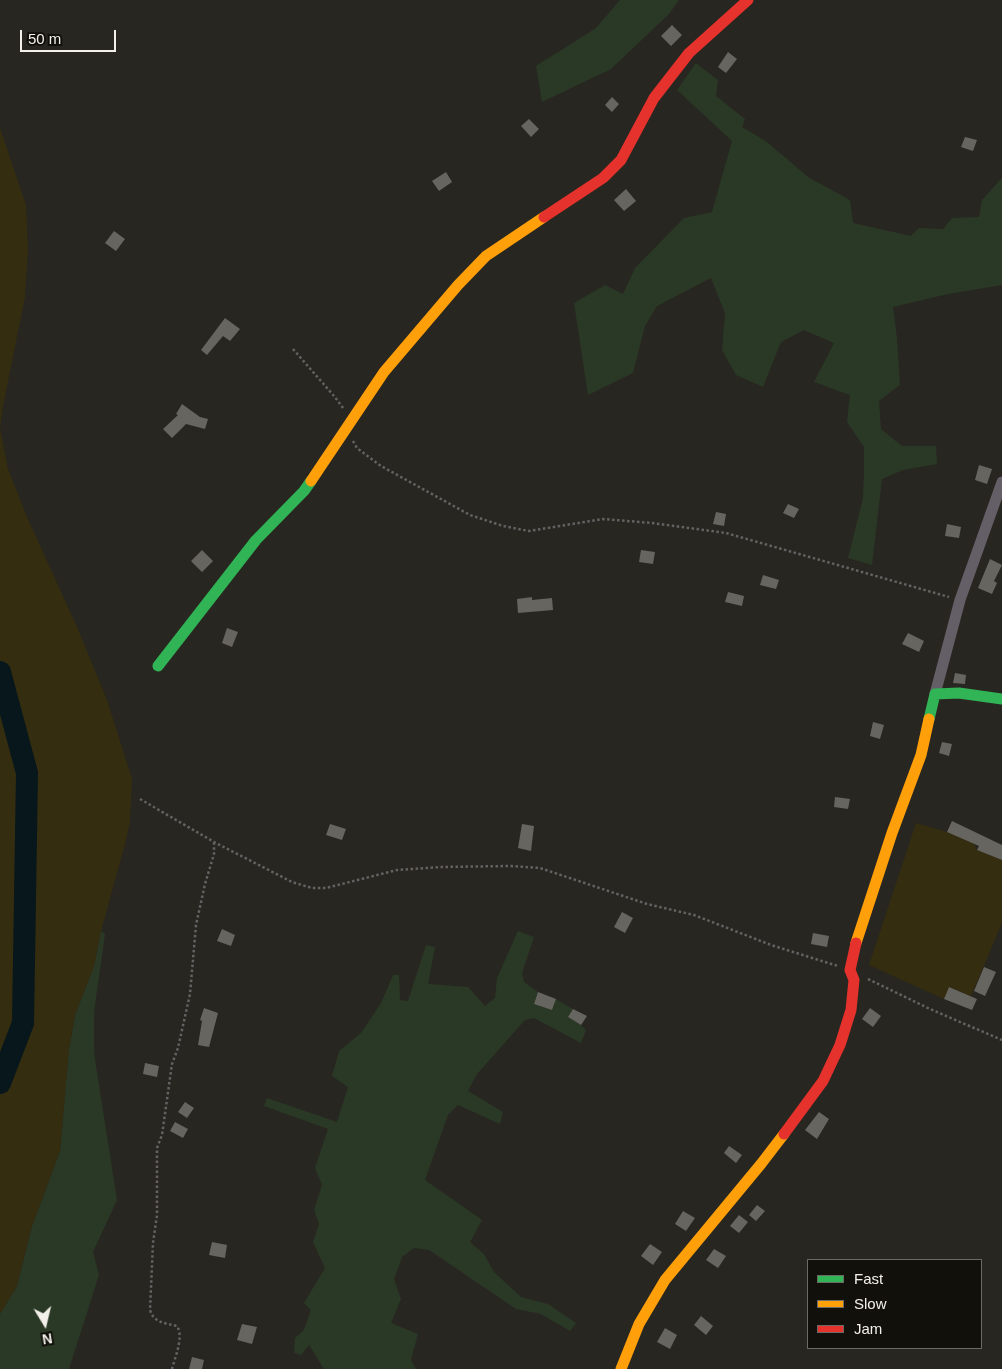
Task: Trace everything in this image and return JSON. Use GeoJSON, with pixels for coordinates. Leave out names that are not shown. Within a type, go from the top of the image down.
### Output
{"type":"FeatureCollection","features":[{"type":"Feature","properties":{"kind":"street"},"geometry":{"type":"LineString","coordinates":[[158,666],[256,540],[304,490],[384,372],[458,286],[486,256],[603,178],[621,160],[654,98],[689,54],[748,0]]}},
{"type":"Feature","properties":{"kind":"street"},"geometry":{"type":"LineString","coordinates":[[621,1369],[640,1324],[665,1280],[761,1164],[823,1081],[840,1045],[851,1010],[854,980],[850,970],[853,951],[892,833],[921,755],[960,600],[1002,482]]}},
{"type":"Feature","properties":{"kind":"street"},"geometry":{"type":"LineString","coordinates":[[935,694],[959,692],[1002,699]]}},
{"type":"Feature","properties":{"kind":"path"},"geometry":{"type":"LineString","coordinates":[[293,349],[334,396],[351,420],[352,438],[357,448],[381,466],[470,515],[503,526],[529,531],[603,519],[652,522],[726,534],[960,600]]}},
{"type":"Feature","properties":{"kind":"path"},"geometry":{"type":"LineString","coordinates":[[140,799],[214,842],[292,882],[312,888],[326,888],[397,870],[511,866],[540,868],[647,904],[694,915],[771,945],[850,970]]}},
{"type":"Feature","properties":{"kind":"path"},"geometry":{"type":"LineString","coordinates":[[172,1369],[180,1331],[177,1326],[156,1321],[152,1317],[150,1310],[156,1215],[157,1148],[162,1134],[172,1064],[178,1048],[190,994],[196,925],[214,854],[214,842]]}},
{"type":"Feature","properties":{"kind":"path"},"geometry":{"type":"LineString","coordinates":[[868,979],[930,1009],[1002,1040]]}},
{"type":"Feature","properties":{"kind":"green space"},"geometry":{"type":"Polygon","coordinates":[[[620,0],[679,0],[669,14],[611,69],[542,102],[536,66],[596,28],[620,0]]]}},
{"type":"Feature","properties":{"kind":"green space"},"geometry":{"type":"Polygon","coordinates":[[[696,63],[718,80],[716,96],[745,119],[742,127],[767,142],[808,177],[850,200],[853,223],[911,236],[919,228],[943,229],[952,218],[979,217],[982,200],[1002,178],[1002,285],[948,294],[893,307],[900,385],[879,401],[881,429],[902,446],[936,446],[937,464],[903,470],[882,479],[872,565],[848,558],[863,498],[864,473],[864,447],[847,422],[850,395],[814,382],[834,343],[804,330],[781,342],[763,387],[736,375],[722,350],[725,313],[711,278],[657,306],[645,326],[633,373],[588,395],[574,303],[605,285],[623,294],[635,268],[684,218],[712,212],[732,141],[677,90],[696,63]]]}},
{"type":"Feature","properties":{"kind":"green space"},"geometry":{"type":"Polygon","coordinates":[[[101,931],[105,934],[94,1012],[94,1053],[117,1200],[93,1252],[99,1275],[69,1369],[0,1369],[0,1314],[17,1286],[32,1226],[60,1151],[69,1049],[75,1015],[94,966],[101,931]]]}},
{"type":"Feature","properties":{"kind":"green space"},"geometry":{"type":"Polygon","coordinates":[[[518,931],[534,937],[522,973],[524,982],[538,992],[534,1004],[552,1010],[556,999],[573,1009],[568,1017],[586,1030],[581,1043],[534,1018],[525,1020],[477,1074],[468,1091],[503,1112],[500,1124],[458,1105],[448,1115],[425,1180],[482,1220],[470,1242],[484,1254],[494,1272],[521,1297],[548,1304],[576,1323],[570,1331],[541,1314],[516,1309],[429,1250],[414,1248],[402,1257],[394,1279],[401,1299],[391,1323],[418,1334],[411,1360],[416,1369],[324,1369],[309,1345],[301,1355],[294,1353],[295,1338],[304,1330],[311,1310],[304,1303],[325,1268],[313,1242],[319,1224],[314,1210],[322,1185],[315,1168],[328,1129],[264,1106],[267,1098],[337,1122],[348,1087],[332,1076],[339,1051],[361,1033],[381,1003],[393,975],[399,975],[400,1000],[408,1001],[426,945],[435,947],[428,984],[468,987],[485,1006],[495,998],[497,978],[518,931]]]}},
{"type":"Feature","properties":{"kind":"sand"},"geometry":{"type":"Polygon","coordinates":[[[0,128],[26,205],[28,249],[25,297],[0,428],[0,128]]]}},
{"type":"Feature","properties":{"kind":"sand"},"geometry":{"type":"Polygon","coordinates":[[[0,428],[8,469],[107,700],[132,779],[130,822],[125,844],[101,931],[94,966],[75,1015],[69,1049],[60,1151],[32,1226],[17,1286],[0,1314],[0,428]]]}},
{"type":"Feature","properties":{"kind":"sand"},"geometry":{"type":"Polygon","coordinates":[[[916,823],[947,832],[974,844],[977,850],[1002,860],[1002,923],[971,996],[949,987],[944,999],[869,965],[916,823]]]}},
{"type":"Feature","properties":{"kind":"building"},"geometry":{"type":"Polygon","coordinates":[[[672,25],[682,35],[671,46],[661,36],[672,25]]]}},
{"type":"Feature","properties":{"kind":"building"},"geometry":{"type":"Polygon","coordinates":[[[728,52],[737,59],[726,73],[718,67],[728,52]]]}},
{"type":"Feature","properties":{"kind":"building"},"geometry":{"type":"Polygon","coordinates":[[[612,97],[619,104],[612,112],[605,105],[612,97]]]}},
{"type":"Feature","properties":{"kind":"building"},"geometry":{"type":"Polygon","coordinates":[[[529,119],[539,129],[531,137],[521,126],[529,119]]]}},
{"type":"Feature","properties":{"kind":"building"},"geometry":{"type":"Polygon","coordinates":[[[965,137],[977,140],[973,151],[961,147],[965,137]]]}},
{"type":"Feature","properties":{"kind":"building"},"geometry":{"type":"Polygon","coordinates":[[[446,172],[452,182],[439,191],[432,181],[446,172]]]}},
{"type":"Feature","properties":{"kind":"building"},"geometry":{"type":"Polygon","coordinates":[[[626,189],[636,201],[624,211],[614,200],[626,189]]]}},
{"type":"Feature","properties":{"kind":"building"},"geometry":{"type":"Polygon","coordinates":[[[114,231],[125,239],[116,251],[105,243],[114,231]]]}},
{"type":"Feature","properties":{"kind":"building"},"geometry":{"type":"Polygon","coordinates":[[[225,318],[240,329],[230,341],[223,336],[207,355],[201,350],[225,318]]]}},
{"type":"Feature","properties":{"kind":"building"},"geometry":{"type":"Polygon","coordinates":[[[182,404],[200,417],[208,419],[205,429],[186,424],[172,438],[163,429],[178,415],[176,414],[182,404]]]}},
{"type":"Feature","properties":{"kind":"building"},"geometry":{"type":"Polygon","coordinates":[[[979,465],[992,469],[987,484],[975,480],[979,465]]]}},
{"type":"Feature","properties":{"kind":"building"},"geometry":{"type":"Polygon","coordinates":[[[788,504],[799,509],[794,518],[783,513],[788,504]]]}},
{"type":"Feature","properties":{"kind":"building"},"geometry":{"type":"Polygon","coordinates":[[[716,512],[726,514],[724,526],[713,524],[716,512]]]}},
{"type":"Feature","properties":{"kind":"building"},"geometry":{"type":"Polygon","coordinates":[[[947,524],[961,527],[959,538],[945,536],[947,524]]]}},
{"type":"Feature","properties":{"kind":"building"},"geometry":{"type":"Polygon","coordinates":[[[202,550],[213,561],[202,572],[191,561],[202,550]]]}},
{"type":"Feature","properties":{"kind":"building"},"geometry":{"type":"Polygon","coordinates":[[[641,550],[655,552],[653,564],[639,562],[641,550]]]}},
{"type":"Feature","properties":{"kind":"building"},"geometry":{"type":"Polygon","coordinates":[[[990,559],[1002,565],[994,581],[997,583],[992,594],[978,588],[990,559]]]}},
{"type":"Feature","properties":{"kind":"building"},"geometry":{"type":"Polygon","coordinates":[[[763,575],[779,580],[776,589],[760,585],[763,575]]]}},
{"type":"Feature","properties":{"kind":"building"},"geometry":{"type":"Polygon","coordinates":[[[728,592],[744,596],[742,606],[725,602],[728,592]]]}},
{"type":"Feature","properties":{"kind":"building"},"geometry":{"type":"Polygon","coordinates":[[[532,597],[532,600],[552,598],[553,610],[518,613],[517,599],[532,597]]]}},
{"type":"Feature","properties":{"kind":"building"},"geometry":{"type":"Polygon","coordinates":[[[227,628],[238,632],[232,647],[222,643],[227,628]]]}},
{"type":"Feature","properties":{"kind":"building"},"geometry":{"type":"Polygon","coordinates":[[[908,633],[924,641],[919,652],[902,644],[908,633]]]}},
{"type":"Feature","properties":{"kind":"building"},"geometry":{"type":"Polygon","coordinates":[[[955,673],[966,675],[965,684],[953,683],[955,673]]]}},
{"type":"Feature","properties":{"kind":"building"},"geometry":{"type":"Polygon","coordinates":[[[873,722],[884,725],[880,739],[870,736],[873,722]]]}},
{"type":"Feature","properties":{"kind":"building"},"geometry":{"type":"Polygon","coordinates":[[[942,742],[952,744],[949,756],[939,753],[942,742]]]}},
{"type":"Feature","properties":{"kind":"building"},"geometry":{"type":"Polygon","coordinates":[[[835,797],[850,799],[848,809],[834,807],[835,797]]]}},
{"type":"Feature","properties":{"kind":"building"},"geometry":{"type":"Polygon","coordinates":[[[952,821],[1002,845],[1002,860],[977,850],[979,846],[947,832],[952,821]]]}},
{"type":"Feature","properties":{"kind":"building"},"geometry":{"type":"Polygon","coordinates":[[[330,824],[346,829],[342,840],[326,835],[330,824]]]}},
{"type":"Feature","properties":{"kind":"building"},"geometry":{"type":"Polygon","coordinates":[[[522,824],[534,826],[531,851],[518,848],[522,824]]]}},
{"type":"Feature","properties":{"kind":"building"},"geometry":{"type":"Polygon","coordinates":[[[622,912],[633,918],[625,933],[614,927],[622,912]]]}},
{"type":"Feature","properties":{"kind":"building"},"geometry":{"type":"Polygon","coordinates":[[[222,929],[235,935],[231,946],[217,941],[222,929]]]}},
{"type":"Feature","properties":{"kind":"building"},"geometry":{"type":"Polygon","coordinates":[[[813,933],[829,936],[827,947],[811,944],[813,933]]]}},
{"type":"Feature","properties":{"kind":"building"},"geometry":{"type":"Polygon","coordinates":[[[984,967],[996,972],[985,996],[974,991],[984,967]]]}},
{"type":"Feature","properties":{"kind":"building"},"geometry":{"type":"Polygon","coordinates":[[[949,987],[977,999],[972,1010],[944,999],[949,987]]]}},
{"type":"Feature","properties":{"kind":"building"},"geometry":{"type":"Polygon","coordinates":[[[538,992],[556,999],[552,1010],[534,1004],[538,992]]]}},
{"type":"Feature","properties":{"kind":"building"},"geometry":{"type":"Polygon","coordinates":[[[204,1008],[218,1013],[209,1047],[198,1045],[202,1021],[200,1020],[204,1008]]]}},
{"type":"Feature","properties":{"kind":"building"},"geometry":{"type":"Polygon","coordinates":[[[870,1008],[881,1016],[873,1027],[862,1019],[870,1008]]]}},
{"type":"Feature","properties":{"kind":"building"},"geometry":{"type":"Polygon","coordinates":[[[573,1009],[587,1016],[581,1025],[568,1017],[573,1009]]]}},
{"type":"Feature","properties":{"kind":"building"},"geometry":{"type":"Polygon","coordinates":[[[145,1063],[159,1066],[157,1077],[143,1074],[145,1063]]]}},
{"type":"Feature","properties":{"kind":"building"},"geometry":{"type":"Polygon","coordinates":[[[185,1102],[194,1108],[187,1118],[178,1112],[185,1102]]]}},
{"type":"Feature","properties":{"kind":"building"},"geometry":{"type":"Polygon","coordinates":[[[819,1112],[829,1119],[817,1139],[805,1130],[819,1112]]]}},
{"type":"Feature","properties":{"kind":"building"},"geometry":{"type":"Polygon","coordinates":[[[175,1122],[188,1129],[183,1138],[170,1131],[175,1122]]]}},
{"type":"Feature","properties":{"kind":"building"},"geometry":{"type":"Polygon","coordinates":[[[729,1146],[742,1155],[736,1163],[724,1153],[729,1146]]]}},
{"type":"Feature","properties":{"kind":"building"},"geometry":{"type":"Polygon","coordinates":[[[757,1205],[765,1211],[756,1221],[749,1215],[757,1205]]]}},
{"type":"Feature","properties":{"kind":"building"},"geometry":{"type":"Polygon","coordinates":[[[683,1211],[695,1218],[686,1231],[675,1224],[683,1211]]]}},
{"type":"Feature","properties":{"kind":"building"},"geometry":{"type":"Polygon","coordinates":[[[739,1215],[748,1222],[739,1233],[730,1226],[739,1215]]]}},
{"type":"Feature","properties":{"kind":"building"},"geometry":{"type":"Polygon","coordinates":[[[212,1242],[227,1245],[225,1258],[209,1255],[212,1242]]]}},
{"type":"Feature","properties":{"kind":"building"},"geometry":{"type":"Polygon","coordinates":[[[650,1244],[662,1252],[653,1265],[641,1256],[650,1244]]]}},
{"type":"Feature","properties":{"kind":"building"},"geometry":{"type":"Polygon","coordinates":[[[714,1249],[726,1256],[718,1268],[706,1260],[714,1249]]]}},
{"type":"Feature","properties":{"kind":"building"},"geometry":{"type":"Polygon","coordinates":[[[701,1316],[713,1326],[706,1335],[694,1325],[701,1316]]]}},
{"type":"Feature","properties":{"kind":"building"},"geometry":{"type":"Polygon","coordinates":[[[242,1324],[257,1327],[252,1344],[237,1340],[242,1324]]]}},
{"type":"Feature","properties":{"kind":"building"},"geometry":{"type":"Polygon","coordinates":[[[665,1328],[677,1335],[670,1349],[657,1342],[665,1328]]]}},
{"type":"Feature","properties":{"kind":"building"},"geometry":{"type":"Polygon","coordinates":[[[192,1357],[204,1360],[202,1369],[189,1369],[192,1357]]]}},
{"type":"Feature","properties":{"kind":"waterway"},"geometry":{"type":"LineString","coordinates":[[0,672],[27,773],[23,1023],[0,1083]]}},
{"type":"Feature","properties":{"kind":"traffic: fast"},"geometry":{"type":"LineString","coordinates":[[158,666],[256,540],[304,491],[311,481]]}},
{"type":"Feature","properties":{"kind":"traffic: fast"},"geometry":{"type":"LineString","coordinates":[[929,719],[935,694],[959,693],[1002,699]]}},
{"type":"Feature","properties":{"kind":"traffic: slow"},"geometry":{"type":"LineString","coordinates":[[311,481],[384,372],[458,285],[486,256],[544,217]]}},
{"type":"Feature","properties":{"kind":"traffic: slow"},"geometry":{"type":"LineString","coordinates":[[856,943],[892,833],[921,755],[929,719]]}},
{"type":"Feature","properties":{"kind":"traffic: slow"},"geometry":{"type":"LineString","coordinates":[[621,1369],[639,1324],[665,1280],[784,1134]]}},
{"type":"Feature","properties":{"kind":"traffic: jam"},"geometry":{"type":"LineString","coordinates":[[544,217],[603,178],[621,160],[654,98],[689,53],[748,0]]}},
{"type":"Feature","properties":{"kind":"traffic: jam"},"geometry":{"type":"LineString","coordinates":[[784,1134],[823,1081],[840,1045],[851,1010],[854,980],[850,970],[856,943]]}}]}
